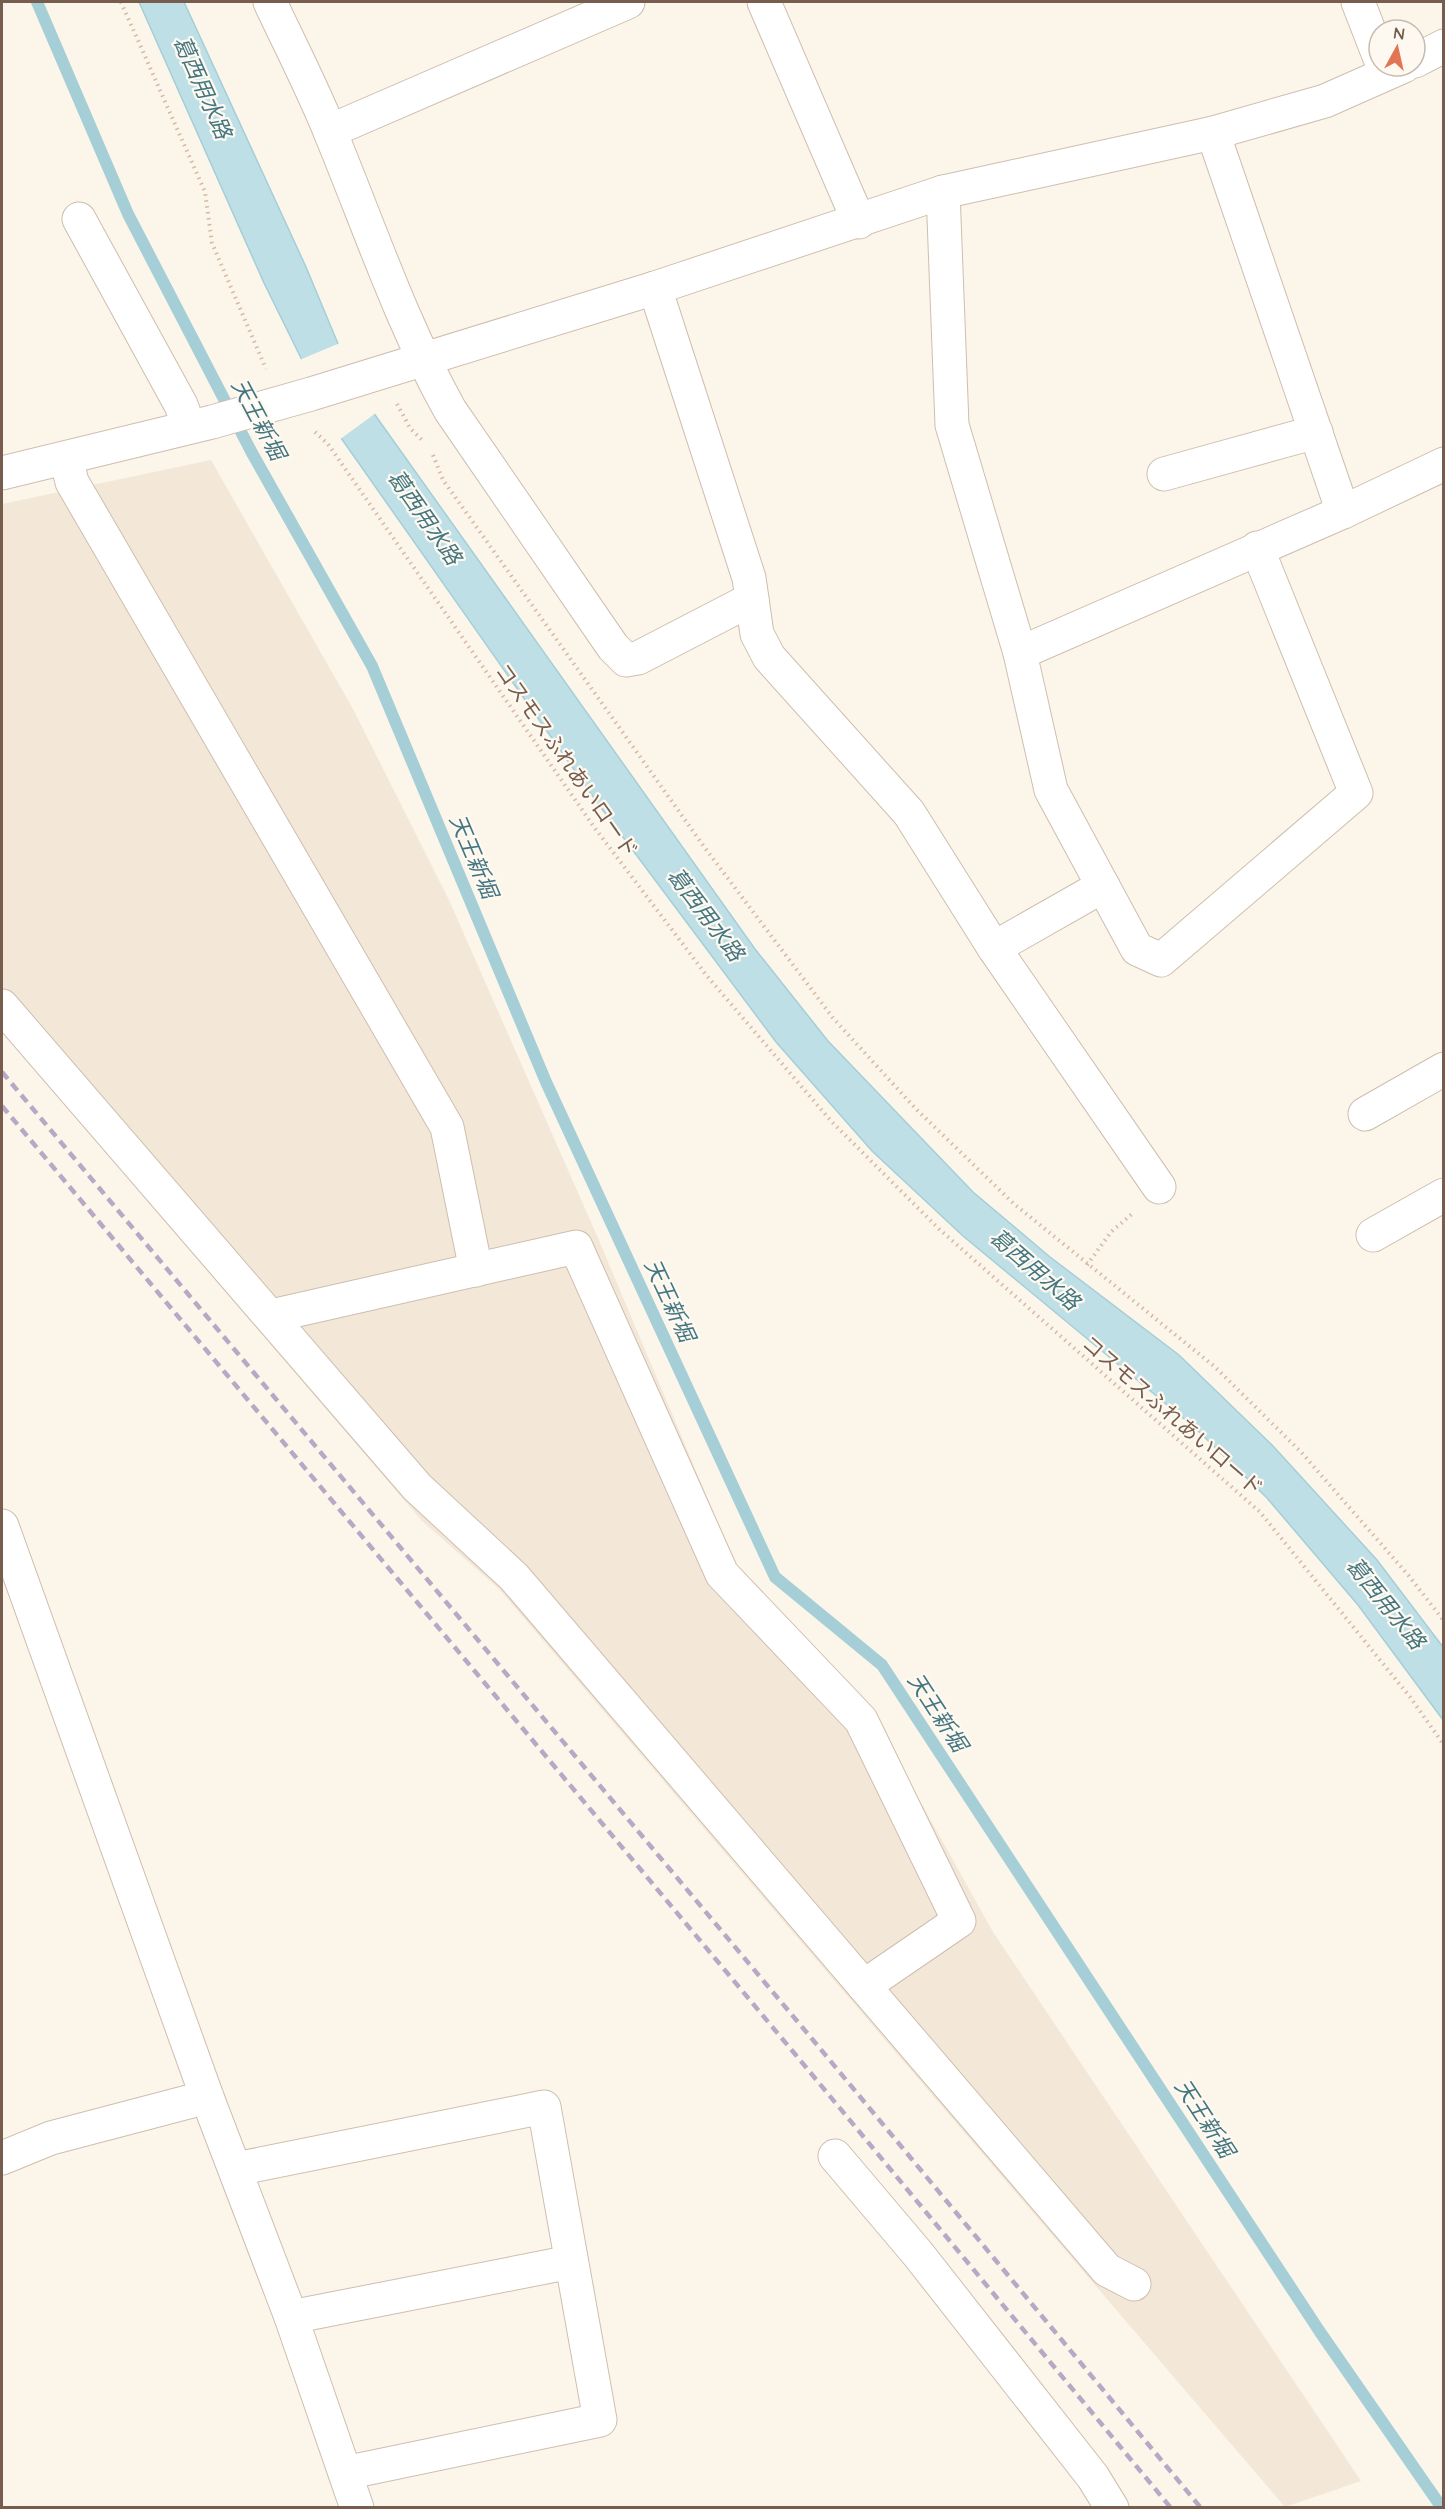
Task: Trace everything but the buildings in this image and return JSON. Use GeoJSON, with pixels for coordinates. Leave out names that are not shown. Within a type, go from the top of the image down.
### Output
{"type":"FeatureCollection","features":[{"type":"Feature","properties":{"kind":"street"},"geometry":{"type":"LineString","coordinates":[[270,2],[330,131],[423,360],[450,410],[614,647],[626,660],[638,658],[752,599]]}},
{"type":"Feature","properties":{"kind":"street"},"geometry":{"type":"LineString","coordinates":[[330,131],[628,2]]}},
{"type":"Feature","properties":{"kind":"street"},"geometry":{"type":"LineString","coordinates":[[1358,2],[1367,21]]}},
{"type":"Feature","properties":{"kind":"street"},"geometry":{"type":"LineString","coordinates":[[767,3],[859,222]]}},
{"type":"Feature","properties":{"kind":"street"},"geometry":{"type":"LineString","coordinates":[[1427,54],[1443,46]]}},
{"type":"Feature","properties":{"kind":"street"},"geometry":{"type":"LineString","coordinates":[[2,473],[201,425],[311,394],[655,288],[859,222],[943,192],[1214,133],[1325,101],[1367,78]]}},
{"type":"Feature","properties":{"kind":"street"},"geometry":{"type":"LineString","coordinates":[[1214,133],[1343,512]]}},
{"type":"Feature","properties":{"kind":"street"},"geometry":{"type":"LineString","coordinates":[[943,192],[952,425],[1020,653],[1051,790],[1137,949],[1161,960],[1356,793],[1257,548]]}},
{"type":"Feature","properties":{"kind":"street"},"geometry":{"type":"LineString","coordinates":[[79,219],[182,405],[201,425]]}},
{"type":"Feature","properties":{"kind":"street"},"geometry":{"type":"LineString","coordinates":[[655,288],[750,578],[757,634],[769,657],[909,813],[993,948],[1159,1187]]}},
{"type":"Feature","properties":{"kind":"street"},"geometry":{"type":"LineString","coordinates":[[1164,474],[1316,432]]}},
{"type":"Feature","properties":{"kind":"street"},"geometry":{"type":"LineString","coordinates":[[66,459],[72,483],[447,1126],[477,1270]]}},
{"type":"Feature","properties":{"kind":"street"},"geometry":{"type":"LineString","coordinates":[[1020,653],[1343,512],[1443,464]]}},
{"type":"Feature","properties":{"kind":"street"},"geometry":{"type":"LineString","coordinates":[[993,948],[1103,886]]}},
{"type":"Feature","properties":{"kind":"street"},"geometry":{"type":"LineString","coordinates":[[2,1006],[417,1487],[514,1577],[1107,2270],[1134,2284]]}},
{"type":"Feature","properties":{"kind":"street"},"geometry":{"type":"LineString","coordinates":[[1365,1114],[1443,1069]]}},
{"type":"Feature","properties":{"kind":"street"},"geometry":{"type":"LineString","coordinates":[[1373,1236],[1443,1195]]}},
{"type":"Feature","properties":{"kind":"street"},"geometry":{"type":"LineString","coordinates":[[271,1316],[576,1247],[722,1574],[861,1720],[960,1921],[864,1986]]}},
{"type":"Feature","properties":{"kind":"street"},"geometry":{"type":"LineString","coordinates":[[2,1526],[207,2097],[291,2318],[357,2508]]}},
{"type":"Feature","properties":{"kind":"street"},"geometry":{"type":"LineString","coordinates":[[2,2158],[51,2138],[207,2097]]}},
{"type":"Feature","properties":{"kind":"street"},"geometry":{"type":"LineString","coordinates":[[236,2169],[544,2107],[600,2420],[345,2473]]}},
{"type":"Feature","properties":{"kind":"street"},"geometry":{"type":"LineString","coordinates":[[835,2156],[925,2263],[1093,2477],[1112,2508]]}},
{"type":"Feature","properties":{"kind":"street"},"geometry":{"type":"LineString","coordinates":[[291,2318],[571,2262]]}},
{"type":"Feature","properties":{"kind":"path"},"geometry":{"type":"LineString","coordinates":[[121,2],[205,192],[212,243],[268,373]]}},
{"type":"Feature","properties":{"kind":"path"},"geometry":{"type":"LineString","coordinates":[[394,399],[410,428],[430,447],[443,480],[450,490],[705,848],[833,1018],[915,1108],[997,1188],[1087,1265],[1215,1367],[1300,1452],[1409,1576],[1443,1621]]}},
{"type":"Feature","properties":{"kind":"path","name":"コスモスふれあいロード"},"geometry":{"type":"LineString","coordinates":[[314,430],[328,444],[594,827],[707,976],[823,1112],[939,1229],[1260,1512],[1410,1697],[1443,1745]]}},
{"type":"Feature","properties":{"kind":"path"},"geometry":{"type":"LineString","coordinates":[[1087,1265],[1111,1232]]}},
{"type":"Feature","properties":{"kind":"shaded area"},"geometry":{"type":"Polygon","coordinates":[[[211,460],[353,709],[449,900],[598,1238],[737,1568],[862,1697],[993,1932],[1361,2481],[1285,2507],[499,1589],[422,1521],[2,1032],[2,504],[211,460]]]}},
{"type":"Feature","properties":{"kind":"water","name":"葛西用水路"},"geometry":{"type":"Polygon","coordinates":[[[139,2],[184,2],[306,267],[363,398],[755,949],[828,1041],[973,1192],[1050,1257],[1179,1355],[1273,1446],[1377,1560],[1443,1647],[1443,1720],[1358,1605],[1267,1498],[1195,1428],[963,1236],[872,1151],[776,1042],[596,801],[339,435],[264,283],[139,2]]]}},
{"type":"Feature","properties":{"kind":"pier"},"geometry":{"type":"Polygon","coordinates":[[[340,343],[357,380],[376,413],[339,440],[297,361],[340,343]]]}},
{"type":"Feature","properties":{"kind":"waterway","name":"天王新堀"},"geometry":{"type":"LineString","coordinates":[[37,2],[128,214],[252,453],[372,666],[546,1082],[775,1577],[882,1665],[1320,2332],[1442,2508]]}},
{"type":"Feature","properties":{"kind":"railway"},"geometry":{"type":"LineString","coordinates":[[2,1072],[813,2040],[1201,2508]]}},
{"type":"Feature","properties":{"kind":"railway"},"geometry":{"type":"LineString","coordinates":[[2,1106],[795,2054],[1171,2508]]}}]}
